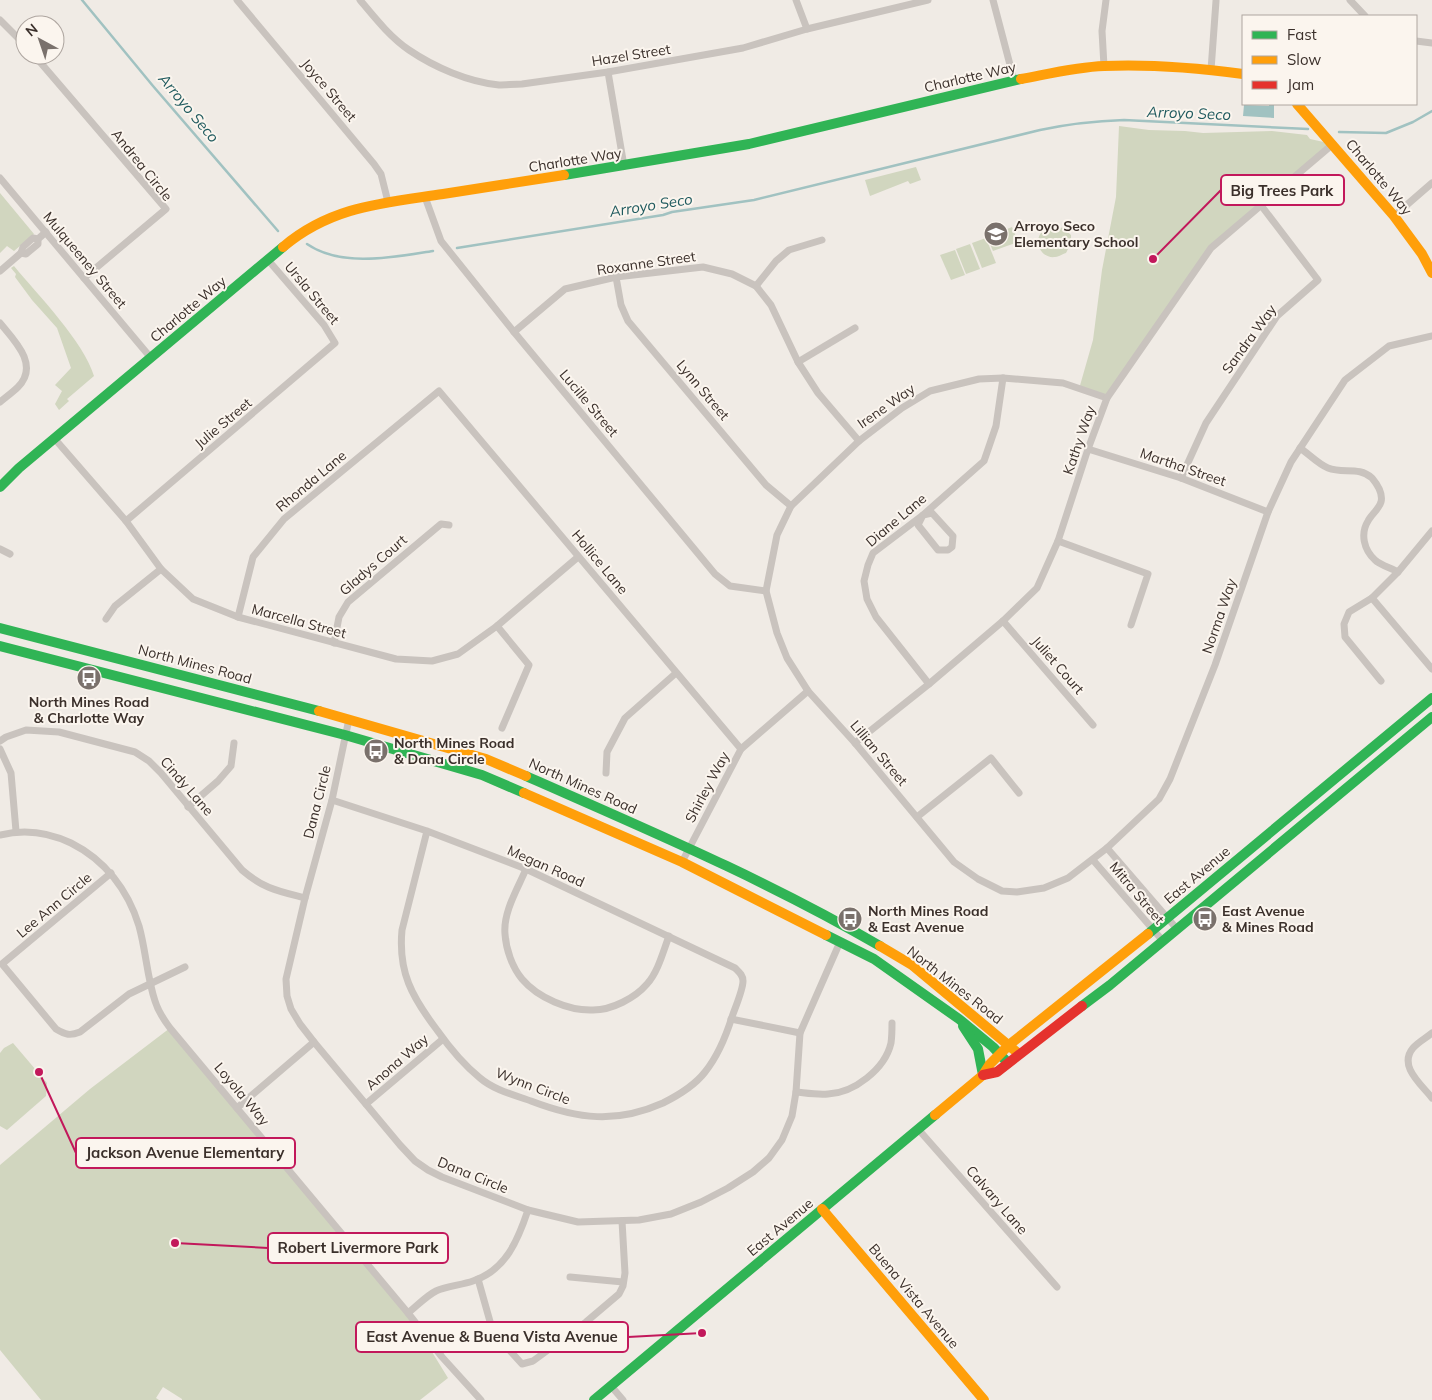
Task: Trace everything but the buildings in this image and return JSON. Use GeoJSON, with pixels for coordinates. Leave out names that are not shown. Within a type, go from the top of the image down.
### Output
{"type":"FeatureCollection","features":[{"type":"Feature","properties":{"kind":"main road","name":"Charlotte Way"},"geometry":{"type":"LineString","coordinates":[[0,487],[18,468],[287,243],[301,232],[327,218],[369,205],[624,166],[749,144],[1014,80],[1062,71],[1104,66],[1211,70],[1242,74]]}},
{"type":"Feature","properties":{"kind":"main road","name":"Charlotte Way"},"geometry":{"type":"LineString","coordinates":[[1298,105],[1318,125],[1394,216],[1422,254],[1432,273]]}},
{"type":"Feature","properties":{"kind":"main road","name":"North Mines Road"},"geometry":{"type":"LineString","coordinates":[[0,628],[349,719],[486,759],[690,848],[845,926],[916,968],[1018,1054]]}},
{"type":"Feature","properties":{"kind":"main road","name":"North Mines Road"},"geometry":{"type":"LineString","coordinates":[[0,646],[345,736],[482,775],[682,862],[874,959],[959,1019],[1008,1063]]}},
{"type":"Feature","properties":{"kind":"main road","name":"East Avenue"},"geometry":{"type":"LineString","coordinates":[[594,1400],[984,1075],[990,1064],[1008,1045],[1167,918],[1432,698]]}},
{"type":"Feature","properties":{"kind":"main road","name":"East Avenue"},"geometry":{"type":"LineString","coordinates":[[984,1075],[997,1072],[1110,985],[1432,717]]}},
{"type":"Feature","properties":{"kind":"main road"},"geometry":{"type":"LineString","coordinates":[[840,942],[854,939],[902,966],[916,968]]}},
{"type":"Feature","properties":{"kind":"main road"},"geometry":{"type":"LineString","coordinates":[[959,1019],[978,1049],[984,1075]]}},
{"type":"Feature","properties":{"kind":"main road","name":"Buena Vista Avenue"},"geometry":{"type":"LineString","coordinates":[[822,1209],[984,1400]]}},
{"type":"Feature","properties":{"kind":"street","name":"Joyce Street"},"geometry":{"type":"LineString","coordinates":[[237,0],[374,164],[381,174],[388,202]]}},
{"type":"Feature","properties":{"kind":"street","name":"Hazel Street"},"geometry":{"type":"LineString","coordinates":[[360,0],[390,34],[408,50],[450,72],[478,81],[499,84],[522,84],[608,72],[743,48],[896,4],[928,0]]}},
{"type":"Feature","properties":{"kind":"street"},"geometry":{"type":"LineString","coordinates":[[796,0],[807,29]]}},
{"type":"Feature","properties":{"kind":"street"},"geometry":{"type":"LineString","coordinates":[[993,0],[1014,80]]}},
{"type":"Feature","properties":{"kind":"street"},"geometry":{"type":"LineString","coordinates":[[1104,66],[1102,31],[1106,0]]}},
{"type":"Feature","properties":{"kind":"street"},"geometry":{"type":"LineString","coordinates":[[1211,70],[1216,0]]}},
{"type":"Feature","properties":{"kind":"street"},"geometry":{"type":"LineString","coordinates":[[1350,0],[1364,15]]}},
{"type":"Feature","properties":{"kind":"street"},"geometry":{"type":"LineString","coordinates":[[0,20],[15,35]]}},
{"type":"Feature","properties":{"kind":"street"},"geometry":{"type":"LineString","coordinates":[[1417,41],[1432,43]]}},
{"type":"Feature","properties":{"kind":"street","name":"Andrea Circle"},"geometry":{"type":"LineString","coordinates":[[43,65],[166,209],[84,278]]}},
{"type":"Feature","properties":{"kind":"street"},"geometry":{"type":"LineString","coordinates":[[608,72],[624,166]]}},
{"type":"Feature","properties":{"kind":"street","name":"Kathy Way"},"geometry":{"type":"LineString","coordinates":[[854,742],[929,684],[1004,621],[1037,588],[1058,541],[1107,398],[1211,248],[1330,140]]}},
{"type":"Feature","properties":{"kind":"street","name":"Mulqueeney Street"},"geometry":{"type":"LineString","coordinates":[[0,178],[151,358]]}},
{"type":"Feature","properties":{"kind":"street"},"geometry":{"type":"LineString","coordinates":[[1394,216],[1432,183]]}},
{"type":"Feature","properties":{"kind":"street","name":"Lucille Street"},"geometry":{"type":"LineString","coordinates":[[425,196],[441,241],[715,574],[730,586],[766,591]]}},
{"type":"Feature","properties":{"kind":"street","name":"Sandra Way"},"geometry":{"type":"LineString","coordinates":[[1181,478],[1206,423],[1278,316],[1318,280],[1260,204]]}},
{"type":"Feature","properties":{"kind":"street"},"geometry":{"type":"LineString","coordinates":[[0,271],[22,253],[23,247],[33,238],[38,239],[46,232]]}},
{"type":"Feature","properties":{"kind":"street"},"geometry":{"type":"LineString","coordinates":[[756,286],[776,261],[789,250],[822,240]]}},
{"type":"Feature","properties":{"kind":"street","name":"Ursla Street"},"geometry":{"type":"LineString","coordinates":[[268,260],[324,325],[335,344]]}},
{"type":"Feature","properties":{"kind":"street","name":"Roxanne Street"},"geometry":{"type":"LineString","coordinates":[[514,332],[565,289],[616,277],[702,267],[732,274],[756,286],[771,305],[798,362],[818,393],[859,441]]}},
{"type":"Feature","properties":{"kind":"street","name":"Lynn Street"},"geometry":{"type":"LineString","coordinates":[[616,277],[621,305],[628,321],[766,485],[791,506]]}},
{"type":"Feature","properties":{"kind":"street"},"geometry":{"type":"LineString","coordinates":[[0,323],[22,349],[27,365],[23,382],[0,402]]}},
{"type":"Feature","properties":{"kind":"street"},"geometry":{"type":"LineString","coordinates":[[798,362],[855,328]]}},
{"type":"Feature","properties":{"kind":"street","name":"Norma Way"},"geometry":{"type":"LineString","coordinates":[[1017,892],[1044,888],[1068,878],[1107,848],[1159,799],[1170,779],[1215,665],[1268,512],[1290,462],[1345,380],[1389,346],[1432,336]]}},
{"type":"Feature","properties":{"kind":"street","name":"Julie Street"},"geometry":{"type":"LineString","coordinates":[[126,521],[335,344]]}},
{"type":"Feature","properties":{"kind":"street","name":"Irene Way"},"geometry":{"type":"LineString","coordinates":[[766,591],[777,535],[791,506],[859,441],[902,408],[930,391],[979,379],[1003,378],[1063,383],[1107,398]]}},
{"type":"Feature","properties":{"kind":"street","name":"Diane Lane"},"geometry":{"type":"LineString","coordinates":[[929,684],[876,617],[867,599],[864,581],[873,553],[923,515],[984,461],[996,426],[1003,378]]}},
{"type":"Feature","properties":{"kind":"street","name":"Hollice Lane"},"geometry":{"type":"LineString","coordinates":[[439,391],[741,749]]}},
{"type":"Feature","properties":{"kind":"street","name":"Rhonda Lane"},"geometry":{"type":"LineString","coordinates":[[238,617],[253,557],[284,519],[439,391]]}},
{"type":"Feature","properties":{"kind":"street","name":"Marcella Street"},"geometry":{"type":"LineString","coordinates":[[54,438],[126,521],[161,569],[193,599],[238,617],[396,659],[432,661],[458,654],[497,626],[578,557]]}},
{"type":"Feature","properties":{"kind":"street"},"geometry":{"type":"LineString","coordinates":[[1300,448],[1328,468],[1342,471],[1355,470],[1364,473],[1372,479],[1381,493],[1381,504],[1366,523],[1364,541],[1367,550],[1376,561],[1398,572]]}},
{"type":"Feature","properties":{"kind":"street","name":"Martha Street"},"geometry":{"type":"LineString","coordinates":[[1088,449],[1181,478],[1268,512]]}},
{"type":"Feature","properties":{"kind":"street"},"geometry":{"type":"LineString","coordinates":[[932,513],[953,536],[952,547],[948,550],[938,550],[918,524],[923,515],[932,513]]}},
{"type":"Feature","properties":{"kind":"street","name":"Gladys Court"},"geometry":{"type":"LineString","coordinates":[[334,643],[340,617],[348,602],[441,524],[449,524]]}},
{"type":"Feature","properties":{"kind":"street"},"geometry":{"type":"LineString","coordinates":[[1381,681],[1345,637],[1344,624],[1349,612],[1372,598],[1398,572],[1432,531]]}},
{"type":"Feature","properties":{"kind":"street"},"geometry":{"type":"LineString","coordinates":[[1058,541],[1148,574],[1131,625]]}},
{"type":"Feature","properties":{"kind":"street"},"geometry":{"type":"LineString","coordinates":[[0,550],[10,554]]}},
{"type":"Feature","properties":{"kind":"street"},"geometry":{"type":"LineString","coordinates":[[106,619],[115,606],[161,569]]}},
{"type":"Feature","properties":{"kind":"street","name":"Lillian Street"},"geometry":{"type":"LineString","coordinates":[[766,591],[777,633],[787,658],[808,691],[854,742],[954,862],[978,879],[1002,891],[1017,892]]}},
{"type":"Feature","properties":{"kind":"street"},"geometry":{"type":"LineString","coordinates":[[1372,598],[1432,669]]}},
{"type":"Feature","properties":{"kind":"street","name":"Juliet Court"},"geometry":{"type":"LineString","coordinates":[[1004,621],[1093,725]]}},
{"type":"Feature","properties":{"kind":"street"},"geometry":{"type":"LineString","coordinates":[[497,626],[529,665],[502,728]]}},
{"type":"Feature","properties":{"kind":"street"},"geometry":{"type":"LineString","coordinates":[[606,773],[607,752],[625,718],[676,673]]}},
{"type":"Feature","properties":{"kind":"street","name":"Shirley Way"},"geometry":{"type":"LineString","coordinates":[[682,862],[741,749],[808,691]]}},
{"type":"Feature","properties":{"kind":"street","name":"Dana Circle"},"geometry":{"type":"LineString","coordinates":[[349,719],[332,800],[305,898],[286,979],[287,996],[291,1009],[300,1024],[366,1104],[415,1161],[442,1177],[528,1210],[578,1222],[639,1220],[671,1214],[722,1192],[754,1172],[769,1158],[782,1140],[792,1116],[796,1092],[800,1033],[840,942]]}},
{"type":"Feature","properties":{"kind":"street","name":"Cindy Lane"},"geometry":{"type":"LineString","coordinates":[[0,741],[26,730],[43,730],[59,732],[135,752],[160,773],[242,870],[256,882],[270,889],[305,898]]}},
{"type":"Feature","properties":{"kind":"street"},"geometry":{"type":"LineString","coordinates":[[188,807],[218,781],[231,766],[234,743]]}},
{"type":"Feature","properties":{"kind":"street"},"geometry":{"type":"LineString","coordinates":[[0,749],[11,773],[16,831]]}},
{"type":"Feature","properties":{"kind":"street"},"geometry":{"type":"LineString","coordinates":[[917,817],[991,758],[1019,794]]}},
{"type":"Feature","properties":{"kind":"street","name":"Megan Road"},"geometry":{"type":"LineString","coordinates":[[332,800],[427,831],[526,869],[670,936],[735,968],[741,974]]}},
{"type":"Feature","properties":{"kind":"street","name":"Loyola Way"},"geometry":{"type":"LineString","coordinates":[[0,834],[16,831],[41,833],[60,838],[93,856],[111,873],[123,888],[131,905],[139,927],[155,1001],[170,1028],[442,1356],[481,1400]]}},
{"type":"Feature","properties":{"kind":"street","name":"Wynn Circle"},"geometry":{"type":"LineString","coordinates":[[427,831],[402,930],[403,969],[420,1007],[443,1039],[481,1079],[496,1088],[556,1111],[598,1118],[624,1116],[647,1110],[693,1085],[705,1072],[716,1055],[731,1019],[743,981],[741,974]]}},
{"type":"Feature","properties":{"kind":"street","name":"Mitra Street"},"geometry":{"type":"LineString","coordinates":[[1107,848],[1177,929]]}},
{"type":"Feature","properties":{"kind":"street","name":"Mitra Street"},"geometry":{"type":"LineString","coordinates":[[1093,860],[1163,942]]}},
{"type":"Feature","properties":{"kind":"street"},"geometry":{"type":"LineString","coordinates":[[526,869],[506,918],[504,932],[508,953],[518,972],[531,988],[546,998],[560,1004],[581,1009],[594,1010],[613,1007],[639,992],[648,984],[670,936]]}},
{"type":"Feature","properties":{"kind":"street","name":"Lee Ann Circle"},"geometry":{"type":"LineString","coordinates":[[111,873],[2,964],[56,1029],[65,1035],[71,1036],[80,1032],[118,1001],[151,983]]}},
{"type":"Feature","properties":{"kind":"street"},"geometry":{"type":"LineString","coordinates":[[151,983],[185,967]]}},
{"type":"Feature","properties":{"kind":"street"},"geometry":{"type":"LineString","coordinates":[[731,1019],[800,1033]]}},
{"type":"Feature","properties":{"kind":"street"},"geometry":{"type":"LineString","coordinates":[[796,1092],[828,1094],[845,1091],[862,1081],[877,1069],[886,1054],[891,1044],[892,1023]]}},
{"type":"Feature","properties":{"kind":"street"},"geometry":{"type":"LineString","coordinates":[[1432,1033],[1413,1047],[1407,1058],[1409,1071],[1432,1098]]}},
{"type":"Feature","properties":{"kind":"street","name":"Anona Way"},"geometry":{"type":"LineString","coordinates":[[366,1104],[443,1039]]}},
{"type":"Feature","properties":{"kind":"street"},"geometry":{"type":"LineString","coordinates":[[237,1108],[314,1042]]}},
{"type":"Feature","properties":{"kind":"street","name":"Calvary Lane"},"geometry":{"type":"LineString","coordinates":[[918,1129],[1057,1287]]}},
{"type":"Feature","properties":{"kind":"street"},"geometry":{"type":"LineString","coordinates":[[408,1313],[436,1291],[478,1279],[489,1274],[502,1263],[512,1251],[528,1210]]}},
{"type":"Feature","properties":{"kind":"street"},"geometry":{"type":"LineString","coordinates":[[478,1279],[491,1324],[504,1344],[522,1364],[533,1361],[586,1322],[619,1294],[625,1273],[622,1221]]}},
{"type":"Feature","properties":{"kind":"street"},"geometry":{"type":"LineString","coordinates":[[570,1277],[623,1282]]}},
{"type":"Feature","properties":{"kind":"street"},"geometry":{"type":"LineString","coordinates":[[611,1386],[623,1400]]}},
{"type":"Feature","properties":{"kind":"green space"},"geometry":{"type":"Polygon","coordinates":[[[1119,126],[1203,133],[1272,131],[1307,135],[1310,139],[1333,144],[1211,248],[1107,398],[1079,389],[1093,340],[1102,270],[1116,197],[1119,126]]]}},
{"type":"Feature","properties":{"kind":"green space"},"geometry":{"type":"Polygon","coordinates":[[[916,167],[921,180],[910,184],[908,181],[870,196],[865,180],[916,167]]]}},
{"type":"Feature","properties":{"kind":"green space"},"geometry":{"type":"Polygon","coordinates":[[[0,193],[34,234],[14,251],[7,246],[0,253],[0,193]]]}},
{"type":"Feature","properties":{"kind":"green space"},"geometry":{"type":"Polygon","coordinates":[[[1055,226],[1063,228],[1071,235],[1071,243],[1066,253],[1050,257],[1042,252],[1038,239],[1043,231],[1055,226]]]}},
{"type":"Feature","properties":{"kind":"green space"},"geometry":{"type":"Polygon","coordinates":[[[1012,227],[1018,242],[993,251],[987,237],[1012,227]]]}},
{"type":"Feature","properties":{"kind":"green space"},"geometry":{"type":"Polygon","coordinates":[[[986,238],[996,263],[982,268],[972,243],[986,238]]]}},
{"type":"Feature","properties":{"kind":"green space"},"geometry":{"type":"Polygon","coordinates":[[[970,244],[980,269],[966,274],[956,249],[970,244]]]}},
{"type":"Feature","properties":{"kind":"green space"},"geometry":{"type":"Polygon","coordinates":[[[955,250],[965,275],[951,280],[940,255],[955,250]]]}},
{"type":"Feature","properties":{"kind":"green space"},"geometry":{"type":"Polygon","coordinates":[[[14,266],[71,334],[89,363],[94,376],[67,399],[69,401],[59,410],[55,404],[62,391],[55,385],[71,368],[57,328],[15,277],[16,274],[11,268],[14,266]]]}},
{"type":"Feature","properties":{"kind":"green space"},"geometry":{"type":"Polygon","coordinates":[[[170,1028],[408,1313],[448,1378],[420,1400],[182,1400],[163,1387],[156,1398],[159,1400],[41,1400],[0,1350],[0,1165],[90,1089],[170,1028]]]}},
{"type":"Feature","properties":{"kind":"green space"},"geometry":{"type":"Polygon","coordinates":[[[13,1043],[47,1083],[46,1096],[7,1130],[0,1126],[0,1053],[4,1048],[13,1043]]]}},
{"type":"Feature","properties":{"kind":"water"},"geometry":{"type":"Polygon","coordinates":[[[1244,105],[1274,105],[1274,118],[1243,116],[1244,105]]]}},
{"type":"Feature","properties":{"kind":"waterway","name":"Arroyo Seco"},"geometry":{"type":"LineString","coordinates":[[82,0],[153,86],[278,231]]}},
{"type":"Feature","properties":{"kind":"waterway","name":"Arroyo Seco"},"geometry":{"type":"LineString","coordinates":[[1339,132],[1386,133],[1413,122],[1432,111]]}},
{"type":"Feature","properties":{"kind":"waterway"},"geometry":{"type":"LineString","coordinates":[[457,248],[754,200],[1071,124],[1124,120],[1308,129]]}},
{"type":"Feature","properties":{"kind":"waterway","name":"Arroyo Seco"},"geometry":{"type":"LineString","coordinates":[[307,244],[336,256],[368,259],[433,251]]}},
{"type":"Feature","properties":{"kind":"traffic: fast"},"geometry":{"type":"LineString","coordinates":[[564,175],[749,144],[1021,79]]}},
{"type":"Feature","properties":{"kind":"traffic: fast"},"geometry":{"type":"LineString","coordinates":[[0,487],[19,468],[283,247]]}},
{"type":"Feature","properties":{"kind":"traffic: fast"},"geometry":{"type":"LineString","coordinates":[[0,628],[319,711]]}},
{"type":"Feature","properties":{"kind":"traffic: fast"},"geometry":{"type":"LineString","coordinates":[[0,646],[345,735],[482,775],[524,793]]}},
{"type":"Feature","properties":{"kind":"traffic: fast"},"geometry":{"type":"LineString","coordinates":[[1148,934],[1432,698]]}},
{"type":"Feature","properties":{"kind":"traffic: fast"},"geometry":{"type":"LineString","coordinates":[[1082,1006],[1110,985],[1432,717]]}},
{"type":"Feature","properties":{"kind":"traffic: fast"},"geometry":{"type":"LineString","coordinates":[[526,776],[750,877],[880,946]]}},
{"type":"Feature","properties":{"kind":"traffic: fast"},"geometry":{"type":"LineString","coordinates":[[826,935],[874,959],[959,1019],[993,1047],[1008,1063]]}},
{"type":"Feature","properties":{"kind":"traffic: fast"},"geometry":{"type":"LineString","coordinates":[[963,1026],[978,1049],[983,1075]]}},
{"type":"Feature","properties":{"kind":"traffic: fast"},"geometry":{"type":"LineString","coordinates":[[594,1400],[935,1115]]}},
{"type":"Feature","properties":{"kind":"traffic: slow"},"geometry":{"type":"LineString","coordinates":[[1021,79],[1062,71],[1104,66],[1174,67],[1242,74]]}},
{"type":"Feature","properties":{"kind":"traffic: slow"},"geometry":{"type":"LineString","coordinates":[[1298,105],[1394,216],[1422,254],[1432,273]]}},
{"type":"Feature","properties":{"kind":"traffic: slow"},"geometry":{"type":"LineString","coordinates":[[283,247],[301,233],[320,223],[359,208],[564,175]]}},
{"type":"Feature","properties":{"kind":"traffic: slow"},"geometry":{"type":"LineString","coordinates":[[319,711],[486,759],[526,776]]}},
{"type":"Feature","properties":{"kind":"traffic: slow"},"geometry":{"type":"LineString","coordinates":[[524,793],[682,862],[826,935]]}},
{"type":"Feature","properties":{"kind":"traffic: slow"},"geometry":{"type":"LineString","coordinates":[[935,1115],[983,1075],[990,1064],[1009,1045],[1148,934]]}},
{"type":"Feature","properties":{"kind":"traffic: slow"},"geometry":{"type":"LineString","coordinates":[[880,946],[912,965],[1019,1054]]}},
{"type":"Feature","properties":{"kind":"traffic: slow"},"geometry":{"type":"LineString","coordinates":[[822,1209],[984,1400]]}},
{"type":"Feature","properties":{"kind":"traffic: jam"},"geometry":{"type":"LineString","coordinates":[[983,1075],[997,1072],[1082,1006]]}},
{"type":"Feature","properties":{"kind":"place","name":"Arroyo Seco Elementary School"},"geometry":{"type":"Point","coordinates":[996,234]}},
{"type":"Feature","properties":{"kind":"place","name":"Big Trees Park"},"geometry":{"type":"Point","coordinates":[1153,259]}},
{"type":"Feature","properties":{"kind":"place","name":"North Mines Road & Charlotte Way"},"geometry":{"type":"Point","coordinates":[89,678]}},
{"type":"Feature","properties":{"kind":"place","name":"North Mines Road & Dana Circle"},"geometry":{"type":"Point","coordinates":[376,751]}},
{"type":"Feature","properties":{"kind":"place","name":"North Mines Road & East Avenue"},"geometry":{"type":"Point","coordinates":[850,919]}},
{"type":"Feature","properties":{"kind":"place","name":"East Avenue & Mines Road"},"geometry":{"type":"Point","coordinates":[1205,919]}},
{"type":"Feature","properties":{"kind":"place","name":"Jackson Avenue Elementary"},"geometry":{"type":"Point","coordinates":[39,1072]}},
{"type":"Feature","properties":{"kind":"place","name":"Robert Livermore Park"},"geometry":{"type":"Point","coordinates":[175,1243]}},
{"type":"Feature","properties":{"kind":"place","name":"East Avenue & Buena Vista Avenue"},"geometry":{"type":"Point","coordinates":[702,1333]}}]}
